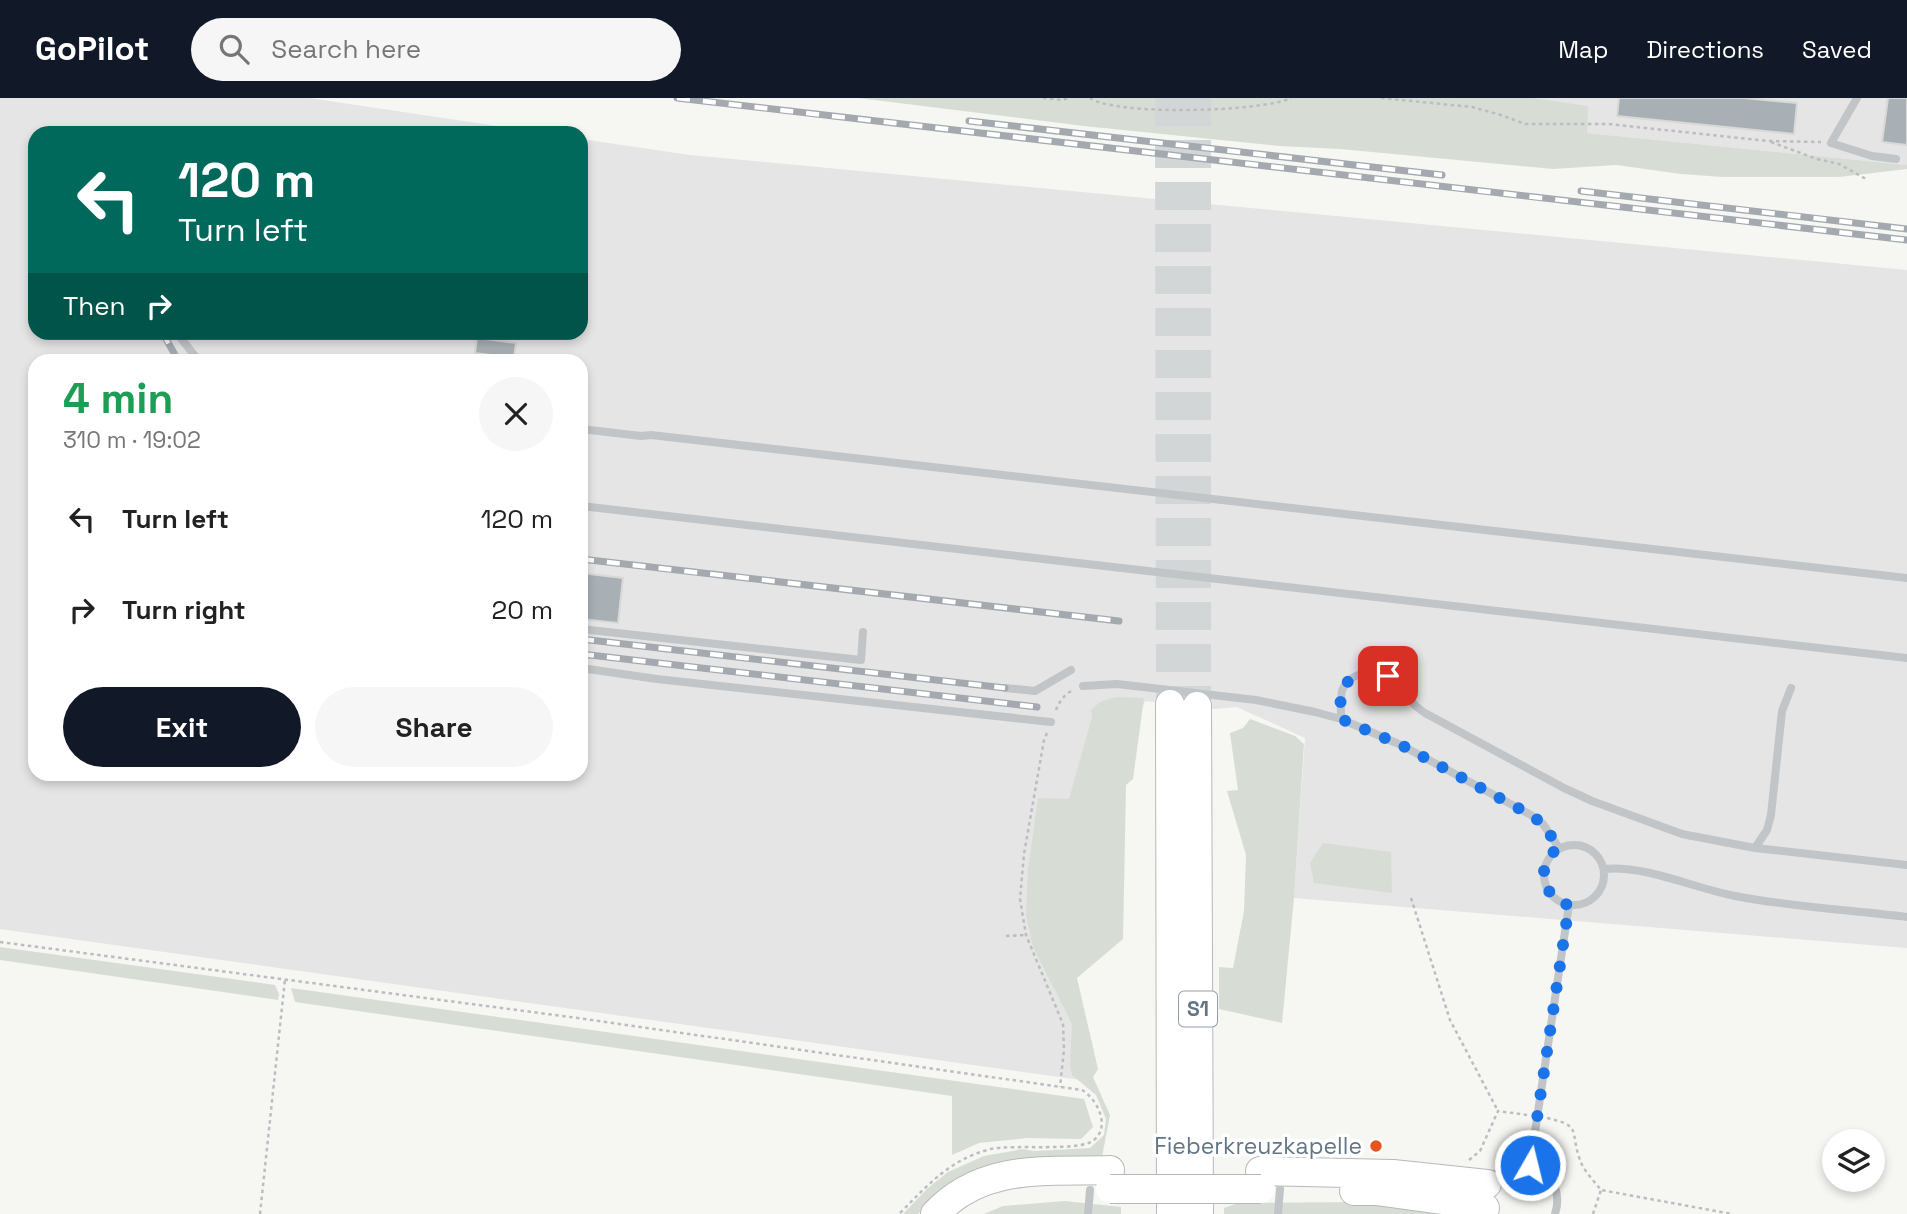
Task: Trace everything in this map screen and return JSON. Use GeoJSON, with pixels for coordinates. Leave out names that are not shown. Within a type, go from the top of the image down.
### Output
{"type":"FeatureCollection","features":[{"type":"Feature","properties":{"kind":"highway","name":"S1"},"geometry":{"type":"LineString","coordinates":[[1170,704],[1178,1213]]}},
{"type":"Feature","properties":{"kind":"highway","name":"S1"},"geometry":{"type":"LineString","coordinates":[[1178,1213],[1197,706]]}},
{"type":"Feature","properties":{"kind":"highway"},"geometry":{"type":"LineString","coordinates":[[935,1214],[972,1186],[995,1177],[1020,1172],[1099,1191]]}},
{"type":"Feature","properties":{"kind":"highway"},"geometry":{"type":"LineString","coordinates":[[963,1214],[982,1201],[1006,1193],[1029,1190],[1270,1191],[1392,1174],[1486,1202]]}},
{"type":"Feature","properties":{"kind":"lane"},"geometry":{"type":"LineString","coordinates":[[1857,98],[1831,143],[1872,156],[1896,159]]}},
{"type":"Feature","properties":{"kind":"lane"},"geometry":{"type":"LineString","coordinates":[[182,340],[193,354]]}},
{"type":"Feature","properties":{"kind":"lane"},"geometry":{"type":"LineString","coordinates":[[588,430],[1907,578]]}},
{"type":"Feature","properties":{"kind":"lane"},"geometry":{"type":"LineString","coordinates":[[588,507],[1907,658]]}},
{"type":"Feature","properties":{"kind":"lane"},"geometry":{"type":"LineString","coordinates":[[588,630],[861,660],[863,632]]}},
{"type":"Feature","properties":{"kind":"lane"},"geometry":{"type":"LineString","coordinates":[[588,669],[1051,722]]}},
{"type":"Feature","properties":{"kind":"lane"},"geometry":{"type":"LineString","coordinates":[[1005,688],[1035,691],[1071,670]]}},
{"type":"Feature","properties":{"kind":"lane"},"geometry":{"type":"LineString","coordinates":[[1341,719],[1343,689],[1348,682],[1363,673],[1380,673],[1396,683],[1407,698],[1425,713],[1573,793],[1682,834],[1755,848],[1907,865]]}},
{"type":"Feature","properties":{"kind":"lane"},"geometry":{"type":"LineString","coordinates":[[1083,686],[1117,684],[1256,700],[1341,719],[1401,745],[1531,815],[1543,824],[1559,848]]}},
{"type":"Feature","properties":{"kind":"lane"},"geometry":{"type":"LineString","coordinates":[[1755,848],[1767,830],[1771,815],[1782,711],[1791,688]]}},
{"type":"Feature","properties":{"kind":"lane"},"geometry":{"type":"LineString","coordinates":[[1572,844],[1583,845],[1591,850],[1598,856],[1604,869],[1603,885],[1598,893],[1582,904],[1569,905],[1553,898],[1544,880],[1547,860],[1553,852],[1572,844]]}},
{"type":"Feature","properties":{"kind":"lane"},"geometry":{"type":"LineString","coordinates":[[1604,869],[1634,870],[1738,897],[1907,916]]}},
{"type":"Feature","properties":{"kind":"lane"},"geometry":{"type":"LineString","coordinates":[[1530,1165],[1569,905]]}},
{"type":"Feature","properties":{"kind":"lane"},"geometry":{"type":"LineString","coordinates":[[1486,1202],[1494,1175],[1504,1167],[1515,1164],[1530,1165],[1547,1174],[1554,1184],[1558,1195],[1555,1214]]}},
{"type":"Feature","properties":{"kind":"path"},"geometry":{"type":"LineString","coordinates":[[1043,98],[1069,98]]}},
{"type":"Feature","properties":{"kind":"path"},"geometry":{"type":"LineString","coordinates":[[1090,98],[1112,106],[1144,109],[1227,109],[1282,103],[1291,98]]}},
{"type":"Feature","properties":{"kind":"path"},"geometry":{"type":"LineString","coordinates":[[1381,98],[1472,107],[1501,114],[1525,124],[1608,124],[1768,141],[1831,143]]}},
{"type":"Feature","properties":{"kind":"path"},"geometry":{"type":"LineString","coordinates":[[1768,141],[1839,164],[1866,179]]}},
{"type":"Feature","properties":{"kind":"path"},"geometry":{"type":"LineString","coordinates":[[1060,1087],[1063,1024],[1027,934],[1020,900],[1024,854],[1044,740],[1059,702],[1070,691],[1083,686]]}},
{"type":"Feature","properties":{"kind":"path"},"geometry":{"type":"LineString","coordinates":[[1411,898],[1450,1020],[1498,1111]]}},
{"type":"Feature","properties":{"kind":"path"},"geometry":{"type":"LineString","coordinates":[[1006,936],[1027,934]]}},
{"type":"Feature","properties":{"kind":"path"},"geometry":{"type":"LineString","coordinates":[[0,942],[570,1017],[1082,1090],[1090,1094],[1095,1101]]}},
{"type":"Feature","properties":{"kind":"path"},"geometry":{"type":"LineString","coordinates":[[260,1214],[285,979]]}},
{"type":"Feature","properties":{"kind":"path"},"geometry":{"type":"LineString","coordinates":[[1498,1111],[1566,1123],[1574,1131],[1579,1158],[1601,1190],[1732,1214]]}},
{"type":"Feature","properties":{"kind":"path"},"geometry":{"type":"LineString","coordinates":[[1462,1163],[1473,1159],[1480,1151],[1498,1111]]}},
{"type":"Feature","properties":{"kind":"path"},"geometry":{"type":"LineString","coordinates":[[1593,1214],[1601,1190]]}},
{"type":"Feature","properties":{"kind":"shaded area"},"geometry":{"type":"Polygon","coordinates":[[[0,98],[309,98],[496,126],[28,126],[28,340],[588,340],[588,140],[690,155],[1907,270],[1907,948],[1294,898],[1305,738],[1237,707],[1214,709],[1145,701],[1088,858],[1038,873],[1080,1009],[1081,1080],[0,929],[0,98]]]}},
{"type":"Feature","properties":{"kind":"shaded area"},"geometry":{"type":"Polygon","coordinates":[[[858,98],[1532,98],[1588,106],[1587,133],[1907,165],[1907,169],[1839,177],[1722,177],[1616,165],[1553,169],[1084,126],[858,98]]]}},
{"type":"Feature","properties":{"kind":"shaded area"},"geometry":{"type":"Polygon","coordinates":[[[1529,98],[1907,98],[1907,165],[1587,133],[1529,98]]]}},
{"type":"Feature","properties":{"kind":"shaded area"},"geometry":{"type":"Polygon","coordinates":[[[1116,697],[1144,698],[1133,779],[1126,785],[1123,939],[1077,978],[1098,1069],[1093,1077],[1110,1115],[1102,1157],[928,1203],[918,1214],[903,1214],[948,1172],[984,1156],[1023,1149],[1034,1151],[1090,1148],[1104,1135],[1106,1119],[1096,1095],[1072,1075],[1072,1024],[1033,947],[1026,916],[1028,869],[1038,798],[1069,799],[1092,717],[1091,710],[1100,702],[1116,697]]]}},
{"type":"Feature","properties":{"kind":"shaded area"},"geometry":{"type":"Polygon","coordinates":[[[1250,719],[1295,736],[1304,744],[1294,898],[1282,1023],[1219,1009],[1219,967],[1233,968],[1244,911],[1246,855],[1227,791],[1238,790],[1230,733],[1243,728],[1250,719]]]}},
{"type":"Feature","properties":{"kind":"shaded area"},"geometry":{"type":"Polygon","coordinates":[[[1323,843],[1391,852],[1392,893],[1314,883],[1310,863],[1323,843]]]}},
{"type":"Feature","properties":{"kind":"shaded area"},"geometry":{"type":"Polygon","coordinates":[[[0,947],[275,985],[279,994],[278,1000],[0,960],[0,947]]]}},
{"type":"Feature","properties":{"kind":"shaded area"},"geometry":{"type":"Polygon","coordinates":[[[291,988],[1084,1099],[1093,1127],[1081,1139],[1027,1138],[979,1143],[952,1155],[952,1096],[295,1002],[291,988]]]}},
{"type":"Feature","properties":{"kind":"shaded area"},"geometry":{"type":"Polygon","coordinates":[[[1065,1201],[1121,1207],[1121,1214],[984,1214],[1003,1206],[1065,1201]]]}},
{"type":"Feature","properties":{"kind":"shaded area"},"geometry":{"type":"Polygon","coordinates":[[[1354,1202],[1463,1214],[1224,1214],[1224,1208],[1238,1203],[1354,1202]]]}},
{"type":"Feature","properties":{"kind":"building"},"geometry":{"type":"Polygon","coordinates":[[[1619,98],[1744,98],[1797,103],[1794,134],[1617,116],[1619,98]]]}},
{"type":"Feature","properties":{"kind":"building"},"geometry":{"type":"Polygon","coordinates":[[[1888,98],[1907,98],[1907,145],[1882,142],[1888,98]]]}},
{"type":"Feature","properties":{"kind":"building"},"geometry":{"type":"Polygon","coordinates":[[[477,340],[516,343],[515,354],[475,353],[477,340]]]}},
{"type":"Feature","properties":{"kind":"building"},"geometry":{"type":"Polygon","coordinates":[[[588,574],[623,578],[618,623],[588,620],[588,574]]]}},
{"type":"Feature","properties":{"kind":"tunnel"},"geometry":{"type":"LineString","coordinates":[[1169,98],[1170,704]]}},
{"type":"Feature","properties":{"kind":"tunnel"},"geometry":{"type":"LineString","coordinates":[[1197,98],[1197,706]]}},
{"type":"Feature","properties":{"kind":"railway"},"geometry":{"type":"LineString","coordinates":[[677,98],[1907,240]]}},
{"type":"Feature","properties":{"kind":"railway"},"geometry":{"type":"LineString","coordinates":[[969,121],[1442,175]]}},
{"type":"Feature","properties":{"kind":"railway"},"geometry":{"type":"LineString","coordinates":[[1581,191],[1907,229]]}},
{"type":"Feature","properties":{"kind":"railway"},"geometry":{"type":"LineString","coordinates":[[167,340],[175,354]]}},
{"type":"Feature","properties":{"kind":"railway"},"geometry":{"type":"LineString","coordinates":[[588,560],[1119,621]]}},
{"type":"Feature","properties":{"kind":"railway"},"geometry":{"type":"LineString","coordinates":[[588,640],[1005,688]]}},
{"type":"Feature","properties":{"kind":"railway"},"geometry":{"type":"LineString","coordinates":[[588,655],[1037,707]]}},
{"type":"Feature","properties":{"kind":"place","name":"Fieberkreuzkapelle"},"geometry":{"type":"Point","coordinates":[1376,1146]}},
{"type":"Feature","properties":{"kind":"route"},"geometry":{"type":"LineString","coordinates":[[1388,676],[1363,673],[1348,682],[1341,699],[1341,719],[1401,745],[1531,815],[1543,824],[1559,848],[1547,860],[1544,880],[1553,898],[1569,905],[1530,1165]]}}]}
